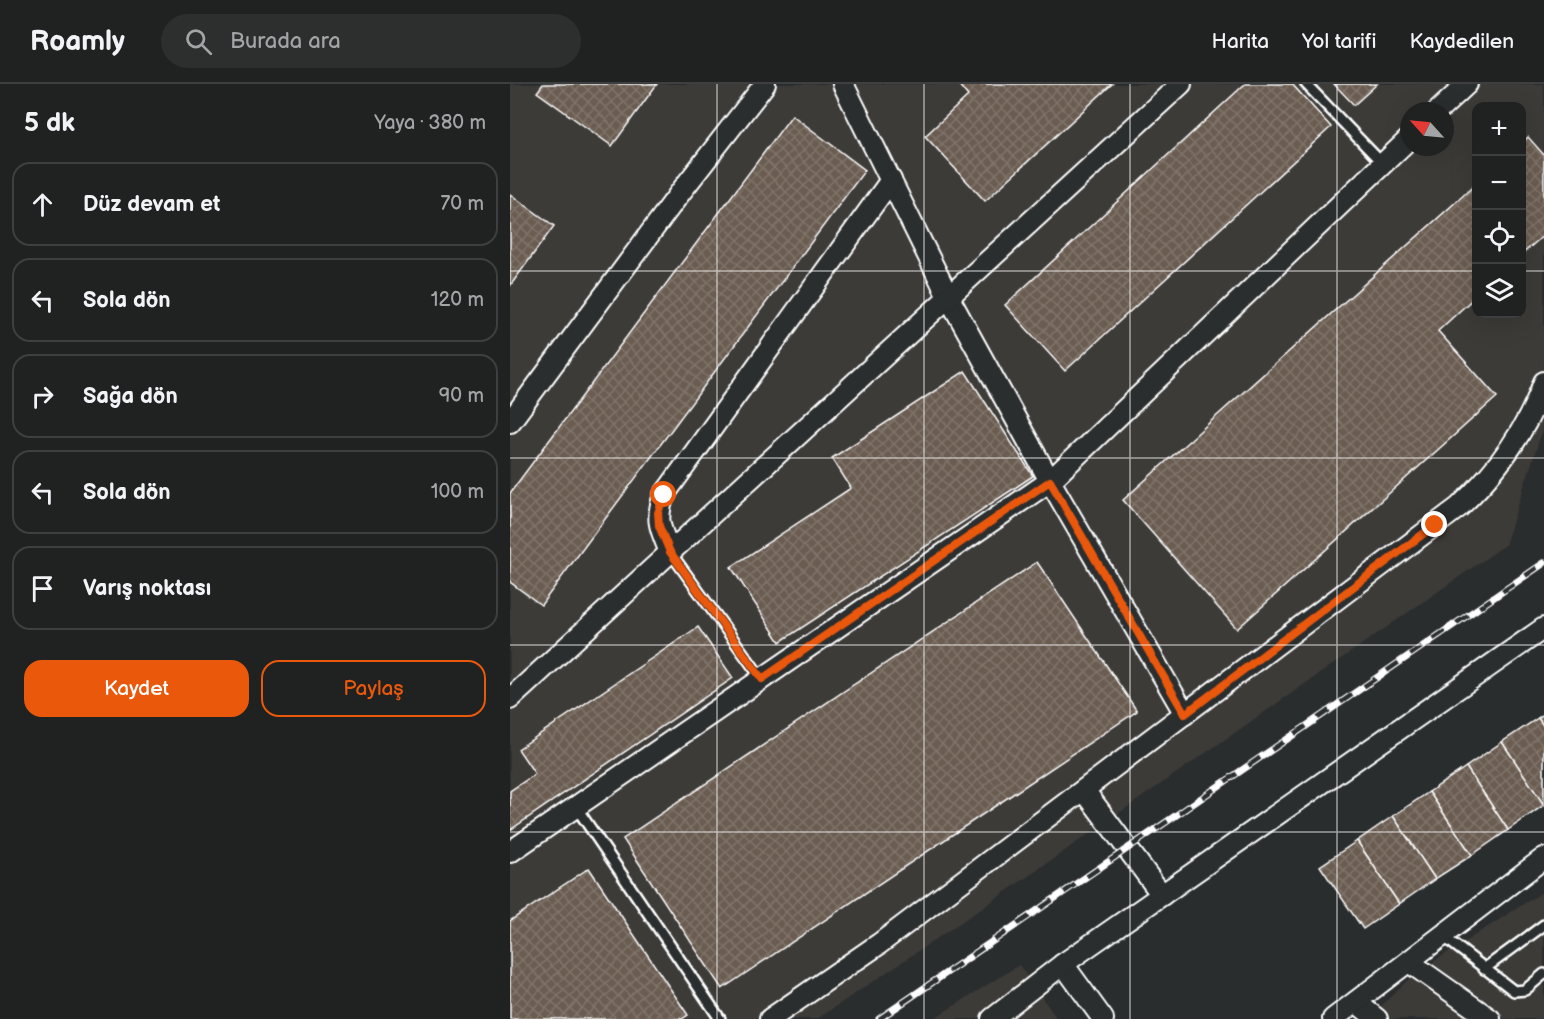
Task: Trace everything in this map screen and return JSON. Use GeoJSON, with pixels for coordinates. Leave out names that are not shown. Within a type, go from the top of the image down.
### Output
{"type":"FeatureCollection","features":[{"type":"Feature","properties":{"kind":"street"},"geometry":{"type":"LineString","coordinates":[[510,422],[690,180],[765,84]]}},
{"type":"Feature","properties":{"kind":"street"},"geometry":{"type":"LineString","coordinates":[[843,84],[948,296],[1050,481],[1185,714]]}},
{"type":"Feature","properties":{"kind":"street"},"geometry":{"type":"LineString","coordinates":[[510,699],[1180,84]]}},
{"type":"Feature","properties":{"kind":"street"},"geometry":{"type":"LineString","coordinates":[[1448,102],[1467,84]]}},
{"type":"Feature","properties":{"kind":"street"},"geometry":{"type":"LineString","coordinates":[[510,852],[1050,481],[1400,148]]}},
{"type":"Feature","properties":{"kind":"street"},"geometry":{"type":"LineString","coordinates":[[670,552],[659,526],[658,513],[664,495],[891,180]]}},
{"type":"Feature","properties":{"kind":"street"},"geometry":{"type":"LineString","coordinates":[[770,1019],[879,944],[1459,507],[1506,455],[1530,416],[1544,382]]}},
{"type":"Feature","properties":{"kind":"street"},"geometry":{"type":"LineString","coordinates":[[992,1019],[1064,964],[1544,628]]}},
{"type":"Feature","properties":{"kind":"street"},"geometry":{"type":"LineString","coordinates":[[1084,790],[1162,895]]}},
{"type":"Feature","properties":{"kind":"street"},"geometry":{"type":"LineString","coordinates":[[1333,1019],[1544,858]]}},
{"type":"Feature","properties":{"kind":"street"},"geometry":{"type":"LineString","coordinates":[[1408,962],[1490,1019]]}},
{"type":"Feature","properties":{"kind":"street"},"geometry":{"type":"LineString","coordinates":[[1064,964],[1103,1019]]}},
{"type":"Feature","properties":{"kind":"street"},"geometry":{"type":"LineString","coordinates":[[1356,1002],[1377,1019]]}},
{"type":"Feature","properties":{"kind":"lane"},"geometry":{"type":"LineString","coordinates":[[1306,84],[1383,164]]}},
{"type":"Feature","properties":{"kind":"lane"},"geometry":{"type":"LineString","coordinates":[[670,552],[762,679]]}},
{"type":"Feature","properties":{"kind":"lane"},"geometry":{"type":"LineString","coordinates":[[576,807],[720,1019]]}},
{"type":"Feature","properties":{"kind":"lane"},"geometry":{"type":"LineString","coordinates":[[1484,969],[1544,925]]}},
{"type":"Feature","properties":{"kind":"lane"},"geometry":{"type":"LineString","coordinates":[[1443,936],[1514,991],[1525,990],[1544,974]]}},
{"type":"Feature","properties":{"kind":"shaded area"},"geometry":{"type":"Polygon","coordinates":[[[510,84],[1544,84],[1544,425],[1505,545],[988,904],[817,1019],[510,1019],[510,84]]]}},
{"type":"Feature","properties":{"kind":"shaded area"},"geometry":{"type":"Polygon","coordinates":[[[1544,891],[1544,1019],[1368,1019],[1414,974],[1544,891]]]}},
{"type":"Feature","properties":{"kind":"shaded area"},"geometry":{"type":"Polygon","coordinates":[[[1019,965],[1057,1019],[933,1019],[1019,965]]]}},
{"type":"Feature","properties":{"kind":"building"},"geometry":{"type":"Polygon","coordinates":[[[543,84],[657,84],[612,146],[537,92],[543,84]]]}},
{"type":"Feature","properties":{"kind":"building"},"geometry":{"type":"Polygon","coordinates":[[[958,84],[1112,84],[985,201],[925,136],[968,96],[958,84]]]}},
{"type":"Feature","properties":{"kind":"building"},"geometry":{"type":"Polygon","coordinates":[[[1245,84],[1292,84],[1331,127],[1065,371],[1005,305],[1245,84]]]}},
{"type":"Feature","properties":{"kind":"building"},"geometry":{"type":"Polygon","coordinates":[[[1334,84],[1377,84],[1354,105],[1334,84]]]}},
{"type":"Feature","properties":{"kind":"building"},"geometry":{"type":"Polygon","coordinates":[[[792,115],[865,170],[541,605],[510,582],[510,493],[792,115]]]}},
{"type":"Feature","properties":{"kind":"building"},"geometry":{"type":"Polygon","coordinates":[[[1528,137],[1544,155],[1544,235],[1526,251],[1526,156],[1528,137]]]}},
{"type":"Feature","properties":{"kind":"building"},"geometry":{"type":"Polygon","coordinates":[[[1472,188],[1472,300],[1438,331],[1497,397],[1237,629],[1123,500],[1472,188]]]}},
{"type":"Feature","properties":{"kind":"building"},"geometry":{"type":"Polygon","coordinates":[[[510,194],[554,226],[510,286],[510,194]]]}},
{"type":"Feature","properties":{"kind":"building"},"geometry":{"type":"Polygon","coordinates":[[[965,371],[1033,476],[780,642],[731,567],[851,488],[832,458],[965,371]]]}},
{"type":"Feature","properties":{"kind":"building"},"geometry":{"type":"Polygon","coordinates":[[[1037,562],[1137,711],[722,989],[623,839],[1037,562]]]}},
{"type":"Feature","properties":{"kind":"building"},"geometry":{"type":"Polygon","coordinates":[[[698,627],[733,678],[510,830],[510,791],[535,774],[518,749],[698,627]]]}},
{"type":"Feature","properties":{"kind":"building"},"geometry":{"type":"Polygon","coordinates":[[[1544,714],[1544,727],[1538,718],[1544,714]]]}},
{"type":"Feature","properties":{"kind":"building"},"geometry":{"type":"Polygon","coordinates":[[[1538,718],[1544,727],[1544,805],[1502,742],[1538,718]]]}},
{"type":"Feature","properties":{"kind":"building"},"geometry":{"type":"Polygon","coordinates":[[[1502,742],[1544,805],[1508,830],[1466,767],[1502,742]]]}},
{"type":"Feature","properties":{"kind":"building"},"geometry":{"type":"Polygon","coordinates":[[[1466,767],[1508,830],[1472,855],[1429,792],[1466,767]]]}},
{"type":"Feature","properties":{"kind":"building"},"geometry":{"type":"Polygon","coordinates":[[[1429,792],[1472,855],[1435,879],[1393,816],[1429,792]]]}},
{"type":"Feature","properties":{"kind":"building"},"geometry":{"type":"Polygon","coordinates":[[[1393,816],[1435,879],[1399,904],[1357,841],[1393,816]]]}},
{"type":"Feature","properties":{"kind":"building"},"geometry":{"type":"Polygon","coordinates":[[[1357,841],[1399,904],[1363,929],[1320,866],[1357,841]]]}},
{"type":"Feature","properties":{"kind":"building"},"geometry":{"type":"Polygon","coordinates":[[[589,868],[688,1015],[682,1019],[510,1019],[510,921],[589,868]]]}},
{"type":"Feature","properties":{"kind":"railway"},"geometry":{"type":"LineString","coordinates":[[879,1019],[1544,563]]}},
{"type":"Feature","properties":{"kind":"route"},"geometry":{"type":"LineString","coordinates":[[664,495],[658,513],[659,526],[670,552],[762,679],[1050,481],[1185,714],[1435,525]]}}]}
